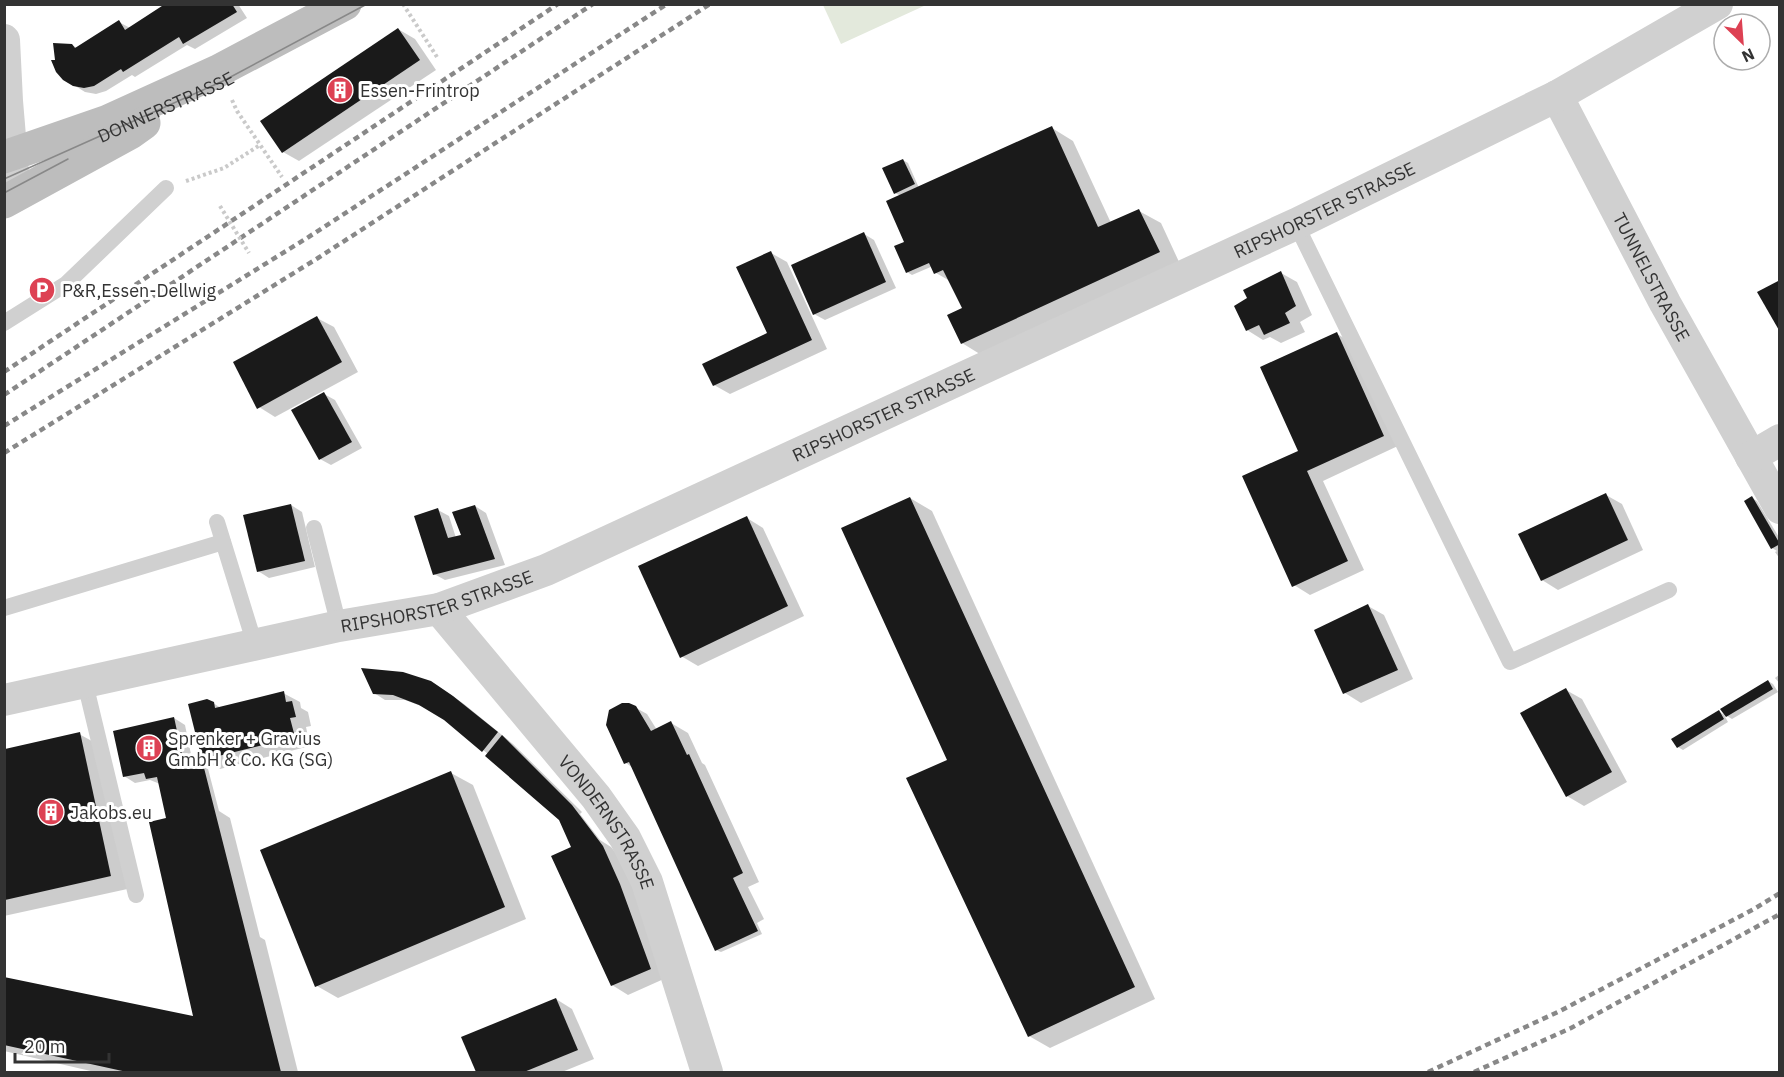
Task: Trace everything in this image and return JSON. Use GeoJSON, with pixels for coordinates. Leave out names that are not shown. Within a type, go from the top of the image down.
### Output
{"type":"FeatureCollection","features":[{"type":"Feature","properties":{"kind":"main road","name":"DONNERSTRASSE"},"geometry":{"type":"LineString","coordinates":[[9,179],[130,133],[218,71],[345,4]]}},
{"type":"Feature","properties":{"kind":"street","name":"RIPSHORSTER STRASSE"},"geometry":{"type":"LineString","coordinates":[[4,700],[339,626],[439,609],[546,570],[1296,224],[1557,96],[1717,4]]}},
{"type":"Feature","properties":{"kind":"street"},"geometry":{"type":"LineString","coordinates":[[4,40],[9,179]]}},
{"type":"Feature","properties":{"kind":"street","name":"TUNNELSTRASSE"},"geometry":{"type":"LineString","coordinates":[[1557,96],[1665,303],[1777,499]]}},
{"type":"Feature","properties":{"kind":"street"},"geometry":{"type":"LineString","coordinates":[[1751,457],[1779,440]]}},
{"type":"Feature","properties":{"kind":"street","name":"VONDERNSTRASSE"},"geometry":{"type":"LineString","coordinates":[[439,609],[596,797],[625,838],[647,882],[707,1072]]}},
{"type":"Feature","properties":{"kind":"lane"},"geometry":{"type":"LineString","coordinates":[[4,323],[66,284],[166,188]]}},
{"type":"Feature","properties":{"kind":"lane"},"geometry":{"type":"LineString","coordinates":[[1296,224],[1510,662],[1669,590]]}},
{"type":"Feature","properties":{"kind":"lane"},"geometry":{"type":"LineString","coordinates":[[217,522],[255,645]]}},
{"type":"Feature","properties":{"kind":"lane"},"geometry":{"type":"LineString","coordinates":[[315,528],[339,626]]}},
{"type":"Feature","properties":{"kind":"lane"},"geometry":{"type":"LineString","coordinates":[[4,608],[223,542]]}},
{"type":"Feature","properties":{"kind":"lane"},"geometry":{"type":"LineString","coordinates":[[85,683],[136,895]]}},
{"type":"Feature","properties":{"kind":"path"},"geometry":{"type":"LineString","coordinates":[[403,4],[437,57]]}},
{"type":"Feature","properties":{"kind":"path"},"geometry":{"type":"LineString","coordinates":[[218,71],[237,111],[282,177]]}},
{"type":"Feature","properties":{"kind":"path"},"geometry":{"type":"LineString","coordinates":[[166,188],[224,168],[260,145]]}},
{"type":"Feature","properties":{"kind":"path"},"geometry":{"type":"LineString","coordinates":[[220,206],[249,253]]}},
{"type":"Feature","properties":{"kind":"shaded area"},"geometry":{"type":"Polygon","coordinates":[[[823,5],[926,5],[841,44],[823,5]]]}},
{"type":"Feature","properties":{"kind":"building"},"geometry":{"type":"Polygon","coordinates":[[[165,4],[232,4],[237,12],[183,44],[179,37],[123,72],[121,69],[94,86],[84,88],[73,86],[56,72],[51,60],[55,60],[53,43],[72,44],[75,48],[119,20],[125,30],[165,4]]]}},
{"type":"Feature","properties":{"kind":"building","name":"Essen-Frintrop"},"geometry":{"type":"Polygon","coordinates":[[[398,28],[420,60],[282,153],[260,121],[398,28]]]}},
{"type":"Feature","properties":{"kind":"building"},"geometry":{"type":"Polygon","coordinates":[[[1052,126],[1098,227],[1139,209],[1160,252],[961,344],[947,315],[962,308],[943,270],[934,274],[929,263],[906,273],[894,246],[904,242],[886,201],[1052,126]]]}},
{"type":"Feature","properties":{"kind":"building"},"geometry":{"type":"Polygon","coordinates":[[[903,159],[915,184],[894,194],[882,168],[903,159]]]}},
{"type":"Feature","properties":{"kind":"building"},"geometry":{"type":"Polygon","coordinates":[[[864,232],[886,282],[813,315],[791,265],[864,232]]]}},
{"type":"Feature","properties":{"kind":"building"},"geometry":{"type":"Polygon","coordinates":[[[771,251],[812,340],[713,386],[702,364],[767,333],[736,267],[771,251]]]}},
{"type":"Feature","properties":{"kind":"building"},"geometry":{"type":"Polygon","coordinates":[[[1281,271],[1296,306],[1285,313],[1290,323],[1264,335],[1259,325],[1246,331],[1234,306],[1247,298],[1243,290],[1281,271]]]}},
{"type":"Feature","properties":{"kind":"building"},"geometry":{"type":"Polygon","coordinates":[[[1780,280],[1780,332],[1757,292],[1780,280]]]}},
{"type":"Feature","properties":{"kind":"building"},"geometry":{"type":"Polygon","coordinates":[[[317,316],[342,362],[257,409],[233,362],[317,316]]]}},
{"type":"Feature","properties":{"kind":"building"},"geometry":{"type":"Polygon","coordinates":[[[1337,332],[1384,436],[1307,471],[1348,561],[1292,587],[1242,476],[1298,451],[1260,367],[1337,332]]]}},
{"type":"Feature","properties":{"kind":"building"},"geometry":{"type":"Polygon","coordinates":[[[324,392],[352,442],[319,460],[291,410],[324,392]]]}},
{"type":"Feature","properties":{"kind":"building"},"geometry":{"type":"Polygon","coordinates":[[[1606,493],[1628,540],[1541,581],[1518,534],[1606,493]]]}},
{"type":"Feature","properties":{"kind":"building"},"geometry":{"type":"Polygon","coordinates":[[[1752,496],[1780,544],[1771,549],[1744,501],[1752,496]]]}},
{"type":"Feature","properties":{"kind":"building"},"geometry":{"type":"Polygon","coordinates":[[[910,497],[1135,987],[1028,1037],[906,778],[947,760],[841,528],[910,497]]]}},
{"type":"Feature","properties":{"kind":"building"},"geometry":{"type":"Polygon","coordinates":[[[291,504],[305,561],[257,572],[243,515],[291,504]]]}},
{"type":"Feature","properties":{"kind":"building"},"geometry":{"type":"Polygon","coordinates":[[[475,505],[495,559],[433,575],[414,516],[438,508],[448,538],[461,535],[452,512],[475,505]]]}},
{"type":"Feature","properties":{"kind":"building"},"geometry":{"type":"Polygon","coordinates":[[[747,516],[788,606],[680,658],[638,566],[747,516]]]}},
{"type":"Feature","properties":{"kind":"building"},"geometry":{"type":"Polygon","coordinates":[[[1368,604],[1398,670],[1343,694],[1314,630],[1368,604]]]}},
{"type":"Feature","properties":{"kind":"building"},"geometry":{"type":"Polygon","coordinates":[[[361,668],[403,672],[431,681],[498,732],[482,752],[444,720],[419,705],[393,695],[373,694],[361,668]]]}},
{"type":"Feature","properties":{"kind":"building"},"geometry":{"type":"Polygon","coordinates":[[[1768,680],[1773,689],[1726,717],[1720,709],[1768,680]]]}},
{"type":"Feature","properties":{"kind":"building"},"geometry":{"type":"Polygon","coordinates":[[[1566,688],[1612,772],[1566,797],[1520,713],[1566,688]]]}},
{"type":"Feature","properties":{"kind":"building"},"geometry":{"type":"Polygon","coordinates":[[[284,691],[286,702],[292,701],[296,717],[290,718],[295,737],[202,760],[188,704],[207,699],[214,702],[215,708],[284,691]]]}},
{"type":"Feature","properties":{"kind":"building"},"geometry":{"type":"Polygon","coordinates":[[[622,703],[636,706],[651,731],[671,721],[687,755],[689,754],[743,873],[733,878],[758,931],[715,951],[629,762],[624,764],[606,725],[609,710],[622,703]]]}},
{"type":"Feature","properties":{"kind":"building"},"geometry":{"type":"Polygon","coordinates":[[[1719,710],[1724,719],[1677,748],[1671,739],[1719,710]]]}},
{"type":"Feature","properties":{"kind":"building"},"geometry":{"type":"Polygon","coordinates":[[[174,717],[184,764],[202,760],[281,1072],[127,1072],[4,1045],[4,977],[193,1016],[149,822],[166,818],[157,777],[146,779],[144,773],[123,777],[113,731],[174,717]]]}},
{"type":"Feature","properties":{"kind":"building","name":"Jakobs.eu"},"geometry":{"type":"Polygon","coordinates":[[[80,732],[111,876],[5,900],[5,749],[80,732]]]}},
{"type":"Feature","properties":{"kind":"building"},"geometry":{"type":"Polygon","coordinates":[[[502,735],[572,805],[603,846],[620,884],[651,969],[611,986],[551,856],[571,847],[559,820],[485,756],[502,735]]]}},
{"type":"Feature","properties":{"kind":"building"},"geometry":{"type":"Polygon","coordinates":[[[451,771],[505,907],[315,987],[260,850],[451,771]]]}},
{"type":"Feature","properties":{"kind":"building"},"geometry":{"type":"Polygon","coordinates":[[[556,998],[578,1050],[524,1072],[476,1072],[461,1037],[556,998]]]}},
{"type":"Feature","properties":{"kind":"tram line"},"geometry":{"type":"LineString","coordinates":[[4,179],[223,81],[367,4]]}},
{"type":"Feature","properties":{"kind":"tram line"},"geometry":{"type":"LineString","coordinates":[[4,193],[68,159]]}},
{"type":"Feature","properties":{"kind":"railway"},"geometry":{"type":"LineString","coordinates":[[4,372],[558,4]]}},
{"type":"Feature","properties":{"kind":"railway"},"geometry":{"type":"LineString","coordinates":[[4,395],[593,4]]}},
{"type":"Feature","properties":{"kind":"railway"},"geometry":{"type":"LineString","coordinates":[[4,426],[307,238],[667,4]]}},
{"type":"Feature","properties":{"kind":"railway"},"geometry":{"type":"LineString","coordinates":[[4,453],[318,258],[710,4]]}},
{"type":"Feature","properties":{"kind":"railway"},"geometry":{"type":"LineString","coordinates":[[1428,1072],[1560,1011],[1754,909],[1780,893]]}},
{"type":"Feature","properties":{"kind":"railway"},"geometry":{"type":"LineString","coordinates":[[1474,1072],[1571,1028],[1780,914]]}},
{"type":"Feature","properties":{"kind":"place","name":"Essen-Frintrop"},"geometry":{"type":"Point","coordinates":[340,90]}},
{"type":"Feature","properties":{"kind":"place","name":"P&R,Essen-Dellwig"},"geometry":{"type":"Point","coordinates":[42,290]}},
{"type":"Feature","properties":{"kind":"place","name":"Sprenker + Gravius GmbH & Co. KG (SG)"},"geometry":{"type":"Point","coordinates":[149,748]}},
{"type":"Feature","properties":{"kind":"place","name":"Jakobs.eu"},"geometry":{"type":"Point","coordinates":[51,812]}}]}
